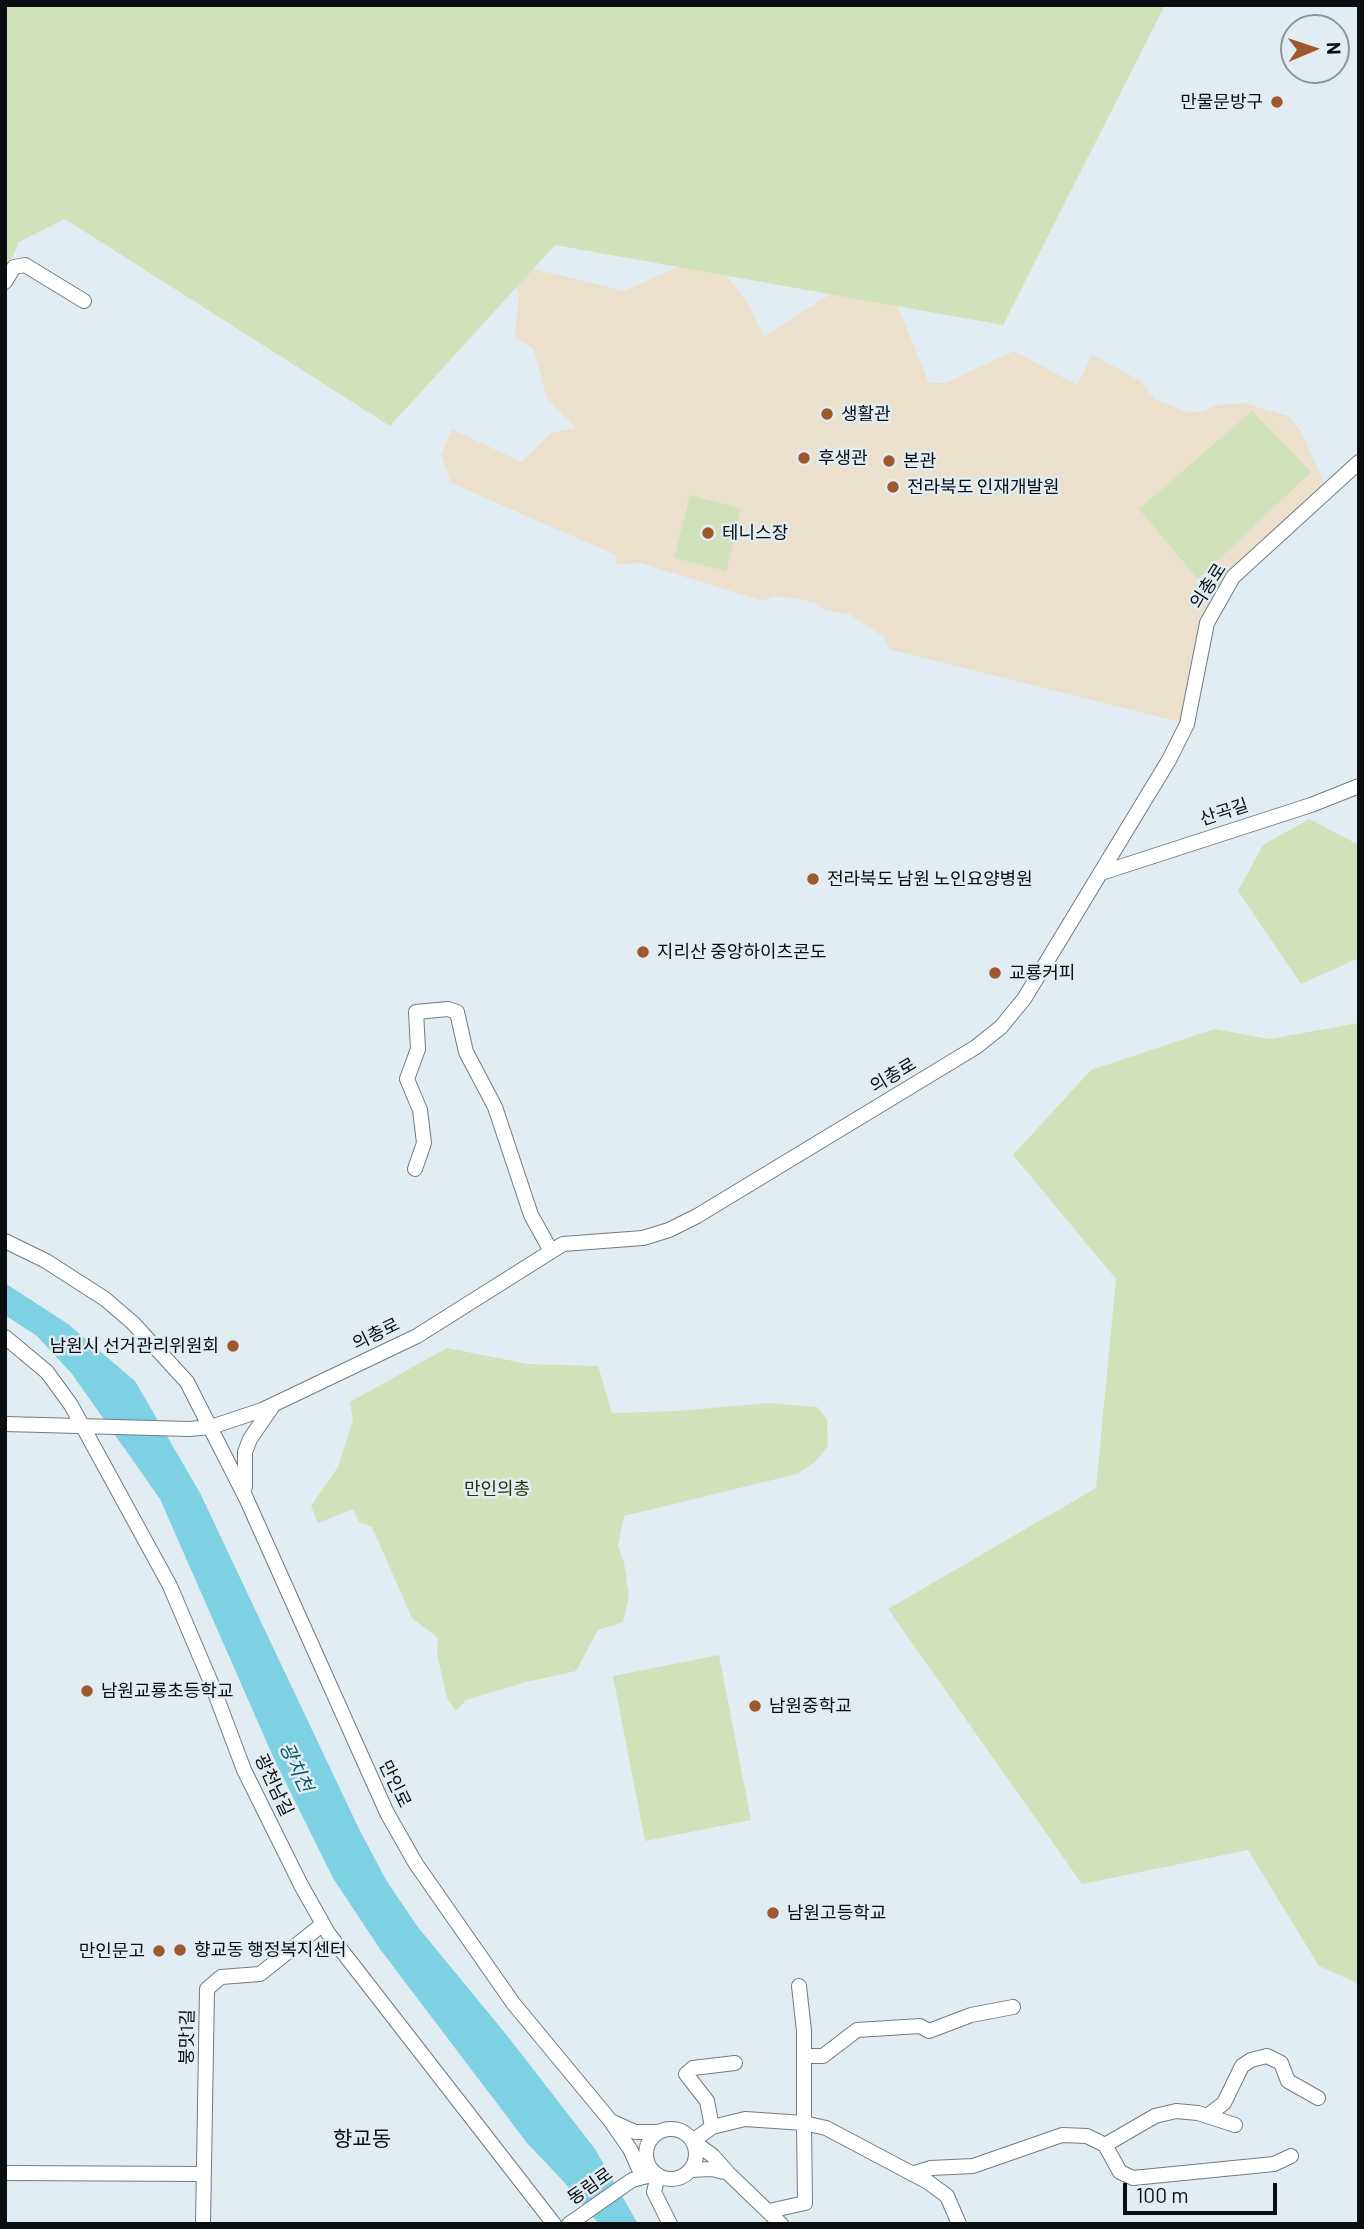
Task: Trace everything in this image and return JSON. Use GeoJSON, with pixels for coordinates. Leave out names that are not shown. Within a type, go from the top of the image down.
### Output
{"type":"FeatureCollection","features":[{"type":"Feature","properties":{"kind":"street"},"geometry":{"type":"LineString","coordinates":[[5,282],[14,267],[25,265],[84,301]]}},
{"type":"Feature","properties":{"kind":"street","name":"의총로"},"geometry":{"type":"LineString","coordinates":[[86,1426],[189,1429],[211,1427],[273,1405],[417,1336],[563,1244],[643,1238],[674,1227],[717,1205],[976,1047],[1001,1027],[1024,999],[1169,760],[1187,724],[1207,623],[1233,577],[1359,462]]}},
{"type":"Feature","properties":{"kind":"street","name":"산곡길"},"geometry":{"type":"LineString","coordinates":[[1101,873],[1311,805],[1359,786]]}},
{"type":"Feature","properties":{"kind":"street"},"geometry":{"type":"LineString","coordinates":[[415,1169],[424,1143],[420,1110],[408,1079],[418,1049],[416,1012],[448,1009],[457,1012],[466,1052],[495,1107],[531,1215],[551,1251]]}},
{"type":"Feature","properties":{"kind":"street","name":"만인로"},"geometry":{"type":"LineString","coordinates":[[5,1241],[74,1278],[133,1323],[187,1382],[246,1497],[382,1804],[416,1864],[513,2003],[609,2119],[641,2166]]}},
{"type":"Feature","properties":{"kind":"street","name":"광천남길"},"geometry":{"type":"LineString","coordinates":[[5,1337],[47,1372],[86,1426],[170,1586],[244,1770],[323,1924],[554,2224]]}},
{"type":"Feature","properties":{"kind":"street"},"geometry":{"type":"LineString","coordinates":[[246,1497],[243,1469],[245,1452],[250,1439],[273,1405]]}},
{"type":"Feature","properties":{"kind":"street"},"geometry":{"type":"LineString","coordinates":[[5,1424],[86,1426]]}},
{"type":"Feature","properties":{"kind":"street","name":"붕맛1길"},"geometry":{"type":"LineString","coordinates":[[204,2224],[207,1989],[221,1977],[260,1974],[323,1924]]}},
{"type":"Feature","properties":{"kind":"street"},"geometry":{"type":"LineString","coordinates":[[769,2211],[805,2203],[804,2056],[799,1986]]}},
{"type":"Feature","properties":{"kind":"street"},"geometry":{"type":"LineString","coordinates":[[804,2056],[823,2056],[857,2030],[920,2026],[929,2031],[971,2015],[1013,2007]]}},
{"type":"Feature","properties":{"kind":"street"},"geometry":{"type":"LineString","coordinates":[[1207,2116],[1224,2103],[1242,2066],[1251,2060],[1267,2056],[1281,2063],[1288,2081],[1318,2098]]}},
{"type":"Feature","properties":{"kind":"street"},"geometry":{"type":"LineString","coordinates":[[712,2127],[707,2101],[686,2074],[693,2068],[735,2063]]}},
{"type":"Feature","properties":{"kind":"street"},"geometry":{"type":"LineString","coordinates":[[1105,2145],[1155,2116],[1176,2111],[1207,2116],[1236,2125]]}},
{"type":"Feature","properties":{"kind":"street"},"geometry":{"type":"LineString","coordinates":[[609,2119],[640,2133],[678,2129],[713,2156],[780,2224]]}},
{"type":"Feature","properties":{"kind":"street"},"geometry":{"type":"LineString","coordinates":[[693,2141],[712,2127],[745,2119],[804,2123],[826,2128],[947,2196],[959,2224]]}},
{"type":"Feature","properties":{"kind":"street"},"geometry":{"type":"LineString","coordinates":[[641,2166],[650,2139],[658,2132]]}},
{"type":"Feature","properties":{"kind":"street"},"geometry":{"type":"LineString","coordinates":[[912,2174],[931,2168],[973,2166],[1062,2135],[1087,2136],[1105,2145],[1120,2172],[1133,2178],[1274,2164],[1291,2156]]}},
{"type":"Feature","properties":{"kind":"street"},"geometry":{"type":"LineString","coordinates":[[641,2166],[660,2176],[678,2178],[690,2170],[695,2161],[693,2141]]}},
{"type":"Feature","properties":{"kind":"street"},"geometry":{"type":"LineString","coordinates":[[641,2166],[660,2176]]}},
{"type":"Feature","properties":{"kind":"street","name":"동림로"},"geometry":{"type":"LineString","coordinates":[[569,2224],[641,2166]]}},
{"type":"Feature","properties":{"kind":"street"},"geometry":{"type":"LineString","coordinates":[[690,2170],[712,2169],[728,2173]]}},
{"type":"Feature","properties":{"kind":"street"},"geometry":{"type":"LineString","coordinates":[[5,2173],[204,2174]]}},
{"type":"Feature","properties":{"kind":"street"},"geometry":{"type":"LineString","coordinates":[[660,2176],[660,2207],[670,2224]]}},
{"type":"Feature","properties":{"kind":"shaded area","name":"전라북도 인재개발원"},"geometry":{"type":"Polygon","coordinates":[[[709,253],[749,305],[764,337],[880,262],[929,383],[946,383],[1014,351],[1077,385],[1092,355],[1139,380],[1156,400],[1189,412],[1203,411],[1218,405],[1244,403],[1288,416],[1301,431],[1327,490],[1218,599],[1187,724],[889,649],[884,637],[849,614],[823,609],[814,602],[776,596],[762,601],[641,563],[617,564],[616,555],[451,483],[441,454],[452,429],[521,462],[551,433],[576,428],[547,398],[534,350],[515,337],[519,295],[505,262],[624,291],[709,253]]]}},
{"type":"Feature","properties":{"kind":"green space"},"geometry":{"type":"Polygon","coordinates":[[[5,5],[1165,5],[1003,325],[555,245],[390,426],[65,219],[19,242],[5,273],[5,5]]]}},
{"type":"Feature","properties":{"kind":"green space"},"geometry":{"type":"Polygon","coordinates":[[[1252,411],[1311,472],[1198,579],[1139,509],[1252,411]]]}},
{"type":"Feature","properties":{"kind":"green space","name":"테니스장"},"geometry":{"type":"Polygon","coordinates":[[[690,495],[741,509],[726,571],[674,558],[690,495]]]}},
{"type":"Feature","properties":{"kind":"green space"},"geometry":{"type":"Polygon","coordinates":[[[1309,819],[1359,845],[1359,958],[1301,984],[1238,891],[1263,845],[1309,819]]]}},
{"type":"Feature","properties":{"kind":"green space"},"geometry":{"type":"Polygon","coordinates":[[[1359,1023],[1359,1984],[1319,1966],[1248,1850],[1082,1884],[888,1609],[1096,1488],[1116,1279],[1013,1155],[1091,1070],[1214,1029],[1269,1039],[1359,1023]]]}},
{"type":"Feature","properties":{"kind":"green space","name":"만인의총"},"geometry":{"type":"Polygon","coordinates":[[[447,1348],[528,1364],[598,1366],[612,1413],[678,1411],[769,1403],[817,1407],[827,1419],[828,1446],[815,1462],[797,1474],[624,1516],[618,1546],[624,1562],[629,1596],[623,1622],[598,1630],[576,1671],[526,1682],[466,1700],[456,1711],[447,1698],[437,1654],[438,1638],[412,1618],[372,1527],[359,1522],[353,1509],[318,1523],[311,1506],[338,1467],[353,1420],[350,1402],[447,1348]]]}},
{"type":"Feature","properties":{"kind":"green space"},"geometry":{"type":"Polygon","coordinates":[[[719,1655],[751,1820],[645,1841],[613,1676],[719,1655]]]}},
{"type":"Feature","properties":{"kind":"water","name":"광치천"},"geometry":{"type":"Polygon","coordinates":[[[5,1283],[68,1324],[135,1381],[200,1493],[359,1829],[386,1880],[417,1926],[595,2149],[638,2224],[599,2224],[527,2143],[380,1949],[333,1878],[275,1761],[160,1499],[72,1374],[37,1336],[5,1315],[5,1283]]]}},
{"type":"Feature","properties":{"kind":"place","name":"만물문방구"},"geometry":{"type":"Point","coordinates":[1277,102]}},
{"type":"Feature","properties":{"kind":"place","name":"생활관"},"geometry":{"type":"Point","coordinates":[827,414]}},
{"type":"Feature","properties":{"kind":"place","name":"후생관"},"geometry":{"type":"Point","coordinates":[804,458]}},
{"type":"Feature","properties":{"kind":"place","name":"본관"},"geometry":{"type":"Point","coordinates":[889,461]}},
{"type":"Feature","properties":{"kind":"place","name":"전라북도 인재개발원"},"geometry":{"type":"Point","coordinates":[893,487]}},
{"type":"Feature","properties":{"kind":"place","name":"테니스장"},"geometry":{"type":"Point","coordinates":[708,533]}},
{"type":"Feature","properties":{"kind":"place","name":"전라북도 남원 노인요양병원"},"geometry":{"type":"Point","coordinates":[813,879]}},
{"type":"Feature","properties":{"kind":"place","name":"지리산 중앙하이츠콘도"},"geometry":{"type":"Point","coordinates":[643,952]}},
{"type":"Feature","properties":{"kind":"place","name":"교룡커피"},"geometry":{"type":"Point","coordinates":[995,973]}},
{"type":"Feature","properties":{"kind":"place","name":"남원시 선거관리위원회"},"geometry":{"type":"Point","coordinates":[233,1346]}},
{"type":"Feature","properties":{"kind":"place","name":"남원교룡초등학교"},"geometry":{"type":"Point","coordinates":[87,1691]}},
{"type":"Feature","properties":{"kind":"place","name":"남원중학교"},"geometry":{"type":"Point","coordinates":[755,1706]}},
{"type":"Feature","properties":{"kind":"place","name":"남원고등학교"},"geometry":{"type":"Point","coordinates":[773,1913]}},
{"type":"Feature","properties":{"kind":"place","name":"향교동 행정복지센터"},"geometry":{"type":"Point","coordinates":[180,1950]}},
{"type":"Feature","properties":{"kind":"place","name":"만인문고"},"geometry":{"type":"Point","coordinates":[159,1951]}},
{"type":"Feature","properties":{"kind":"district","name":"향교동"},"geometry":{"type":"Point","coordinates":[362,2139]}}]}
